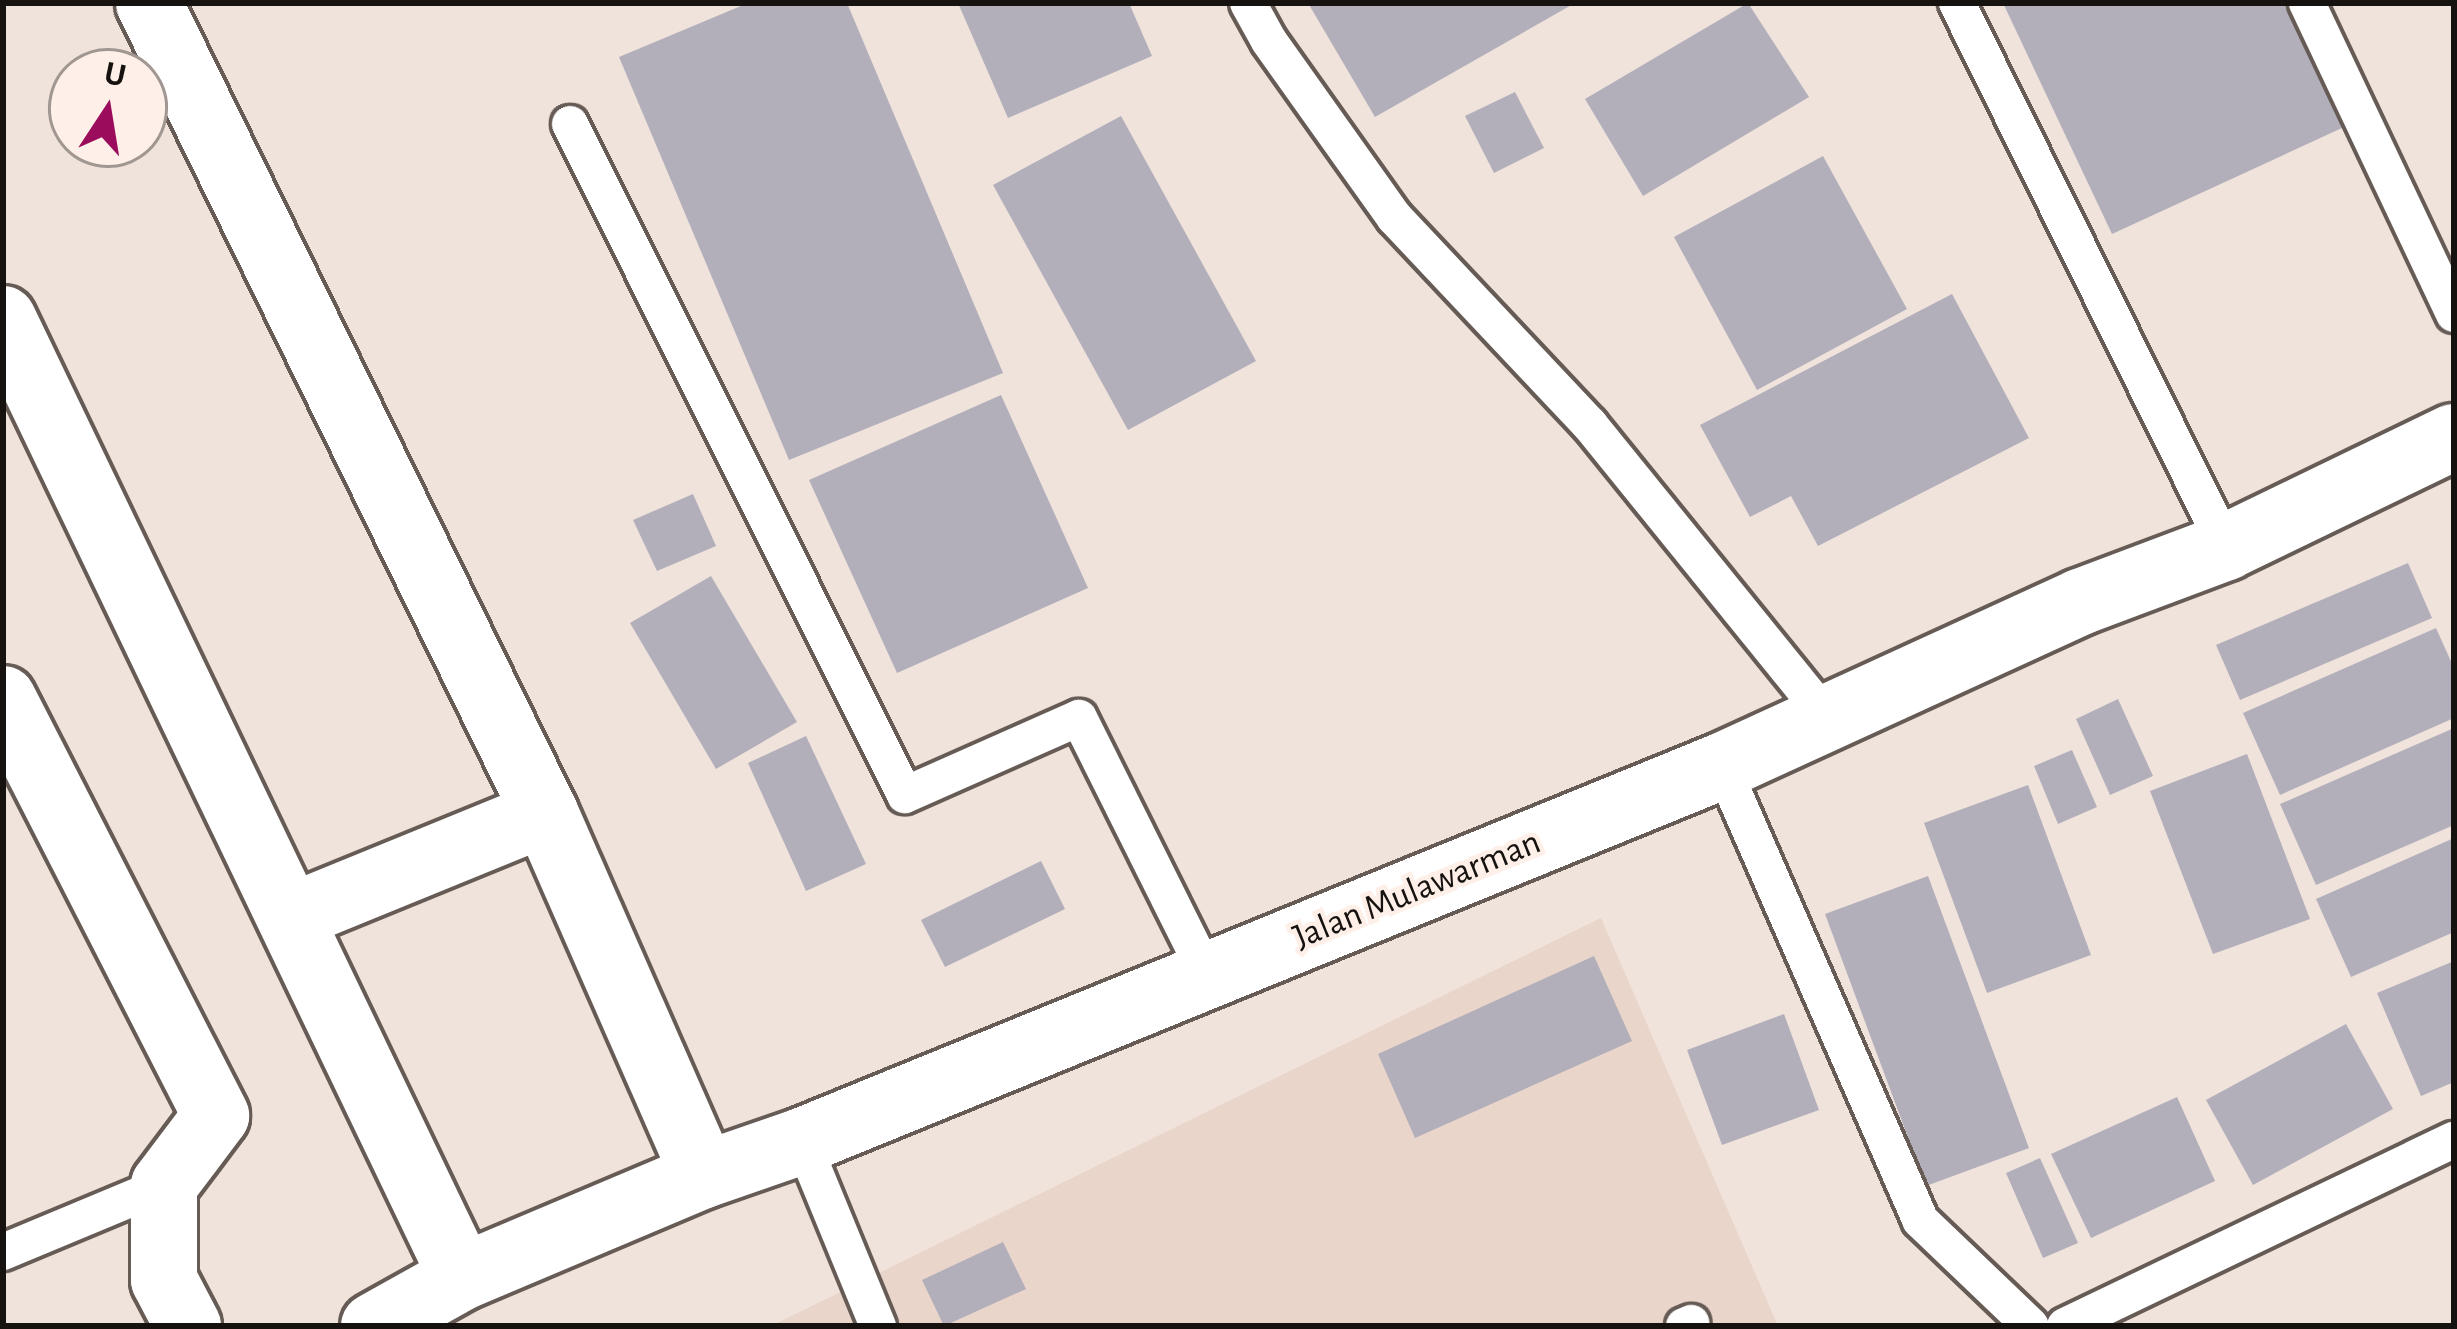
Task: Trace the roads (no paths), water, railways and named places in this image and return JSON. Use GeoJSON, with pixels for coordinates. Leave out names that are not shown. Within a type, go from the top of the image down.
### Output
{"type":"FeatureCollection","features":[{"type":"Feature","properties":{"kind":"main road"},"geometry":{"type":"LineString","coordinates":[[149,3],[544,813],[704,1175]]}},
{"type":"Feature","properties":{"kind":"main road"},"geometry":{"type":"LineString","coordinates":[[3,320],[462,1277]]}},
{"type":"Feature","properties":{"kind":"main road","name":"Jalan Mulawarman"},"geometry":{"type":"LineString","coordinates":[[374,1326],[462,1277],[704,1175],[802,1141],[1722,766],[2080,602],[2226,547],[2454,437]]}},
{"type":"Feature","properties":{"kind":"main road"},"geometry":{"type":"LineString","coordinates":[[3,699],[216,1116],[164,1185],[164,1280],[188,1326]]}},
{"type":"Feature","properties":{"kind":"main road"},"geometry":{"type":"LineString","coordinates":[[292,916],[544,813]]}},
{"type":"Feature","properties":{"kind":"lane"},"geometry":{"type":"LineString","coordinates":[[1248,3],[1395,218],[1590,425],[1829,720]]}},
{"type":"Feature","properties":{"kind":"lane"},"geometry":{"type":"LineString","coordinates":[[1957,3],[2226,547]]}},
{"type":"Feature","properties":{"kind":"lane"},"geometry":{"type":"LineString","coordinates":[[2307,3],[2454,314]]}},
{"type":"Feature","properties":{"kind":"lane"},"geometry":{"type":"LineString","coordinates":[[570,124],[904,795],[1079,718],[1207,975]]}},
{"type":"Feature","properties":{"kind":"lane"},"geometry":{"type":"LineString","coordinates":[[1722,766],[1920,1220],[2031,1326]]}},
{"type":"Feature","properties":{"kind":"lane"},"geometry":{"type":"LineString","coordinates":[[2065,1326],[2454,1140]]}},
{"type":"Feature","properties":{"kind":"lane"},"geometry":{"type":"LineString","coordinates":[[802,1141],[878,1326]]}},
{"type":"Feature","properties":{"kind":"lane"},"geometry":{"type":"LineString","coordinates":[[3,1252],[164,1185]]}}]}
